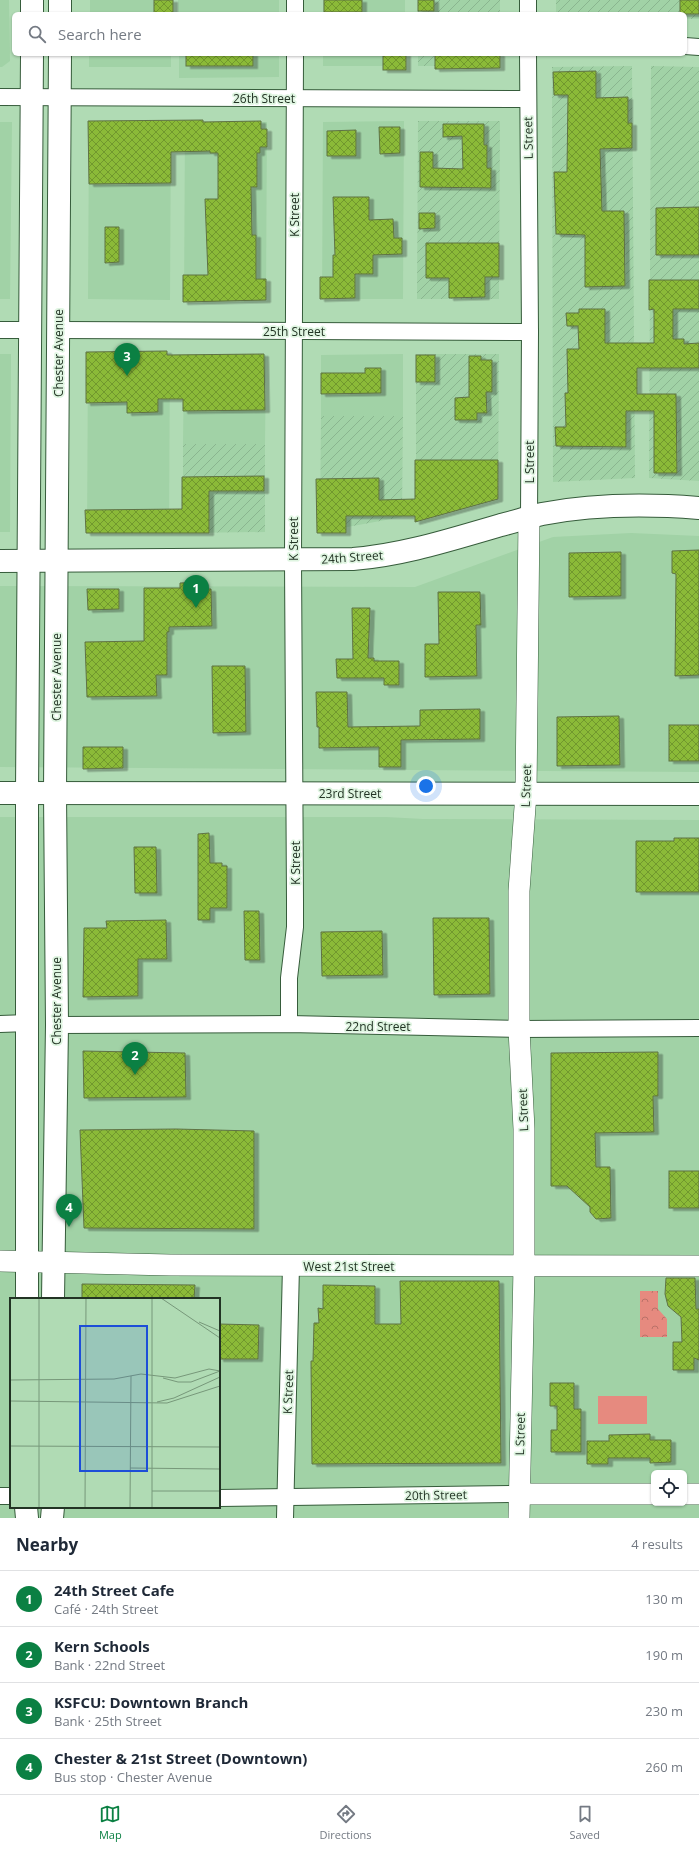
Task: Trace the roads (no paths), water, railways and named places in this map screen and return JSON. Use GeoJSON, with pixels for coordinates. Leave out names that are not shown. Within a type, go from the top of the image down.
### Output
{"type":"FeatureCollection","features":[{"type":"Feature","properties":{"kind":"main road"},"geometry":{"type":"LineString","coordinates":[[32,0],[32,12]]}},
{"type":"Feature","properties":{"kind":"main road"},"geometry":{"type":"LineString","coordinates":[[60,0],[60,12]]}},
{"type":"Feature","properties":{"kind":"main road"},"geometry":{"type":"LineString","coordinates":[[27,1298],[27,793],[32,56]]}},
{"type":"Feature","properties":{"kind":"main road","name":"Chester Avenue"},"geometry":{"type":"LineString","coordinates":[[53,1298],[57,1025],[55,793],[60,56]]}},
{"type":"Feature","properties":{"kind":"main road"},"geometry":{"type":"LineString","coordinates":[[30,330],[45,407],[58,422]]}},
{"type":"Feature","properties":{"kind":"main road","name":"24th Street"},"geometry":{"type":"LineString","coordinates":[[0,561],[353,559],[390,555],[546,513],[606,506],[640,505],[699,508]]}},
{"type":"Feature","properties":{"kind":"main road","name":"23rd Street"},"geometry":{"type":"LineString","coordinates":[[0,793],[699,794]]}},
{"type":"Feature","properties":{"kind":"street"},"geometry":{"type":"LineString","coordinates":[[295,0],[295,12]]}},
{"type":"Feature","properties":{"kind":"street"},"geometry":{"type":"LineString","coordinates":[[528,0],[528,12]]}},
{"type":"Feature","properties":{"kind":"street"},"geometry":{"type":"LineString","coordinates":[[687,46],[699,46]]}},
{"type":"Feature","properties":{"kind":"street","name":"K Street"},"geometry":{"type":"LineString","coordinates":[[288,1024],[289,978],[295,927],[293,560],[295,56]]}},
{"type":"Feature","properties":{"kind":"street","name":"L Street"},"geometry":{"type":"LineString","coordinates":[[519,1518],[524,1267],[524,1129],[519,1029],[519,891],[526,793],[529,518],[530,332],[527,100],[528,56]]}},
{"type":"Feature","properties":{"kind":"street","name":"26th Street"},"geometry":{"type":"LineString","coordinates":[[0,97],[527,100]]}},
{"type":"Feature","properties":{"kind":"street"},"geometry":{"type":"LineString","coordinates":[[0,330],[30,330]]}},
{"type":"Feature","properties":{"kind":"street","name":"25th Street"},"geometry":{"type":"LineString","coordinates":[[58,330],[530,332]]}},
{"type":"Feature","properties":{"kind":"street"},"geometry":{"type":"LineString","coordinates":[[0,1024],[28,1023]]}},
{"type":"Feature","properties":{"kind":"street","name":"22nd Street"},"geometry":{"type":"LineString","coordinates":[[57,1025],[288,1024],[519,1029],[699,1028]]}},
{"type":"Feature","properties":{"kind":"street","name":"West 21st Street"},"geometry":{"type":"LineString","coordinates":[[0,1261],[291,1266],[699,1266]]}},
{"type":"Feature","properties":{"kind":"street","name":"K Street"},"geometry":{"type":"LineString","coordinates":[[285,1518],[291,1266]]}},
{"type":"Feature","properties":{"kind":"street","name":"20th Street"},"geometry":{"type":"LineString","coordinates":[[220,1498],[285,1496],[651,1494]]}},
{"type":"Feature","properties":{"kind":"street"},"geometry":{"type":"LineString","coordinates":[[687,1494],[699,1494]]}},
{"type":"Feature","properties":{"kind":"place","name":"KSFCU: Downtown Branch"},"geometry":{"type":"Point","coordinates":[127,376]}},
{"type":"Feature","properties":{"kind":"place","name":"24th Street Cafe"},"geometry":{"type":"Point","coordinates":[196,608]}},
{"type":"Feature","properties":{"kind":"place","name":"Kern Schools"},"geometry":{"type":"Point","coordinates":[135,1075]}},
{"type":"Feature","properties":{"kind":"place","name":"Chester & 21st Street (Downtown)"},"geometry":{"type":"Point","coordinates":[69,1227]}}]}
